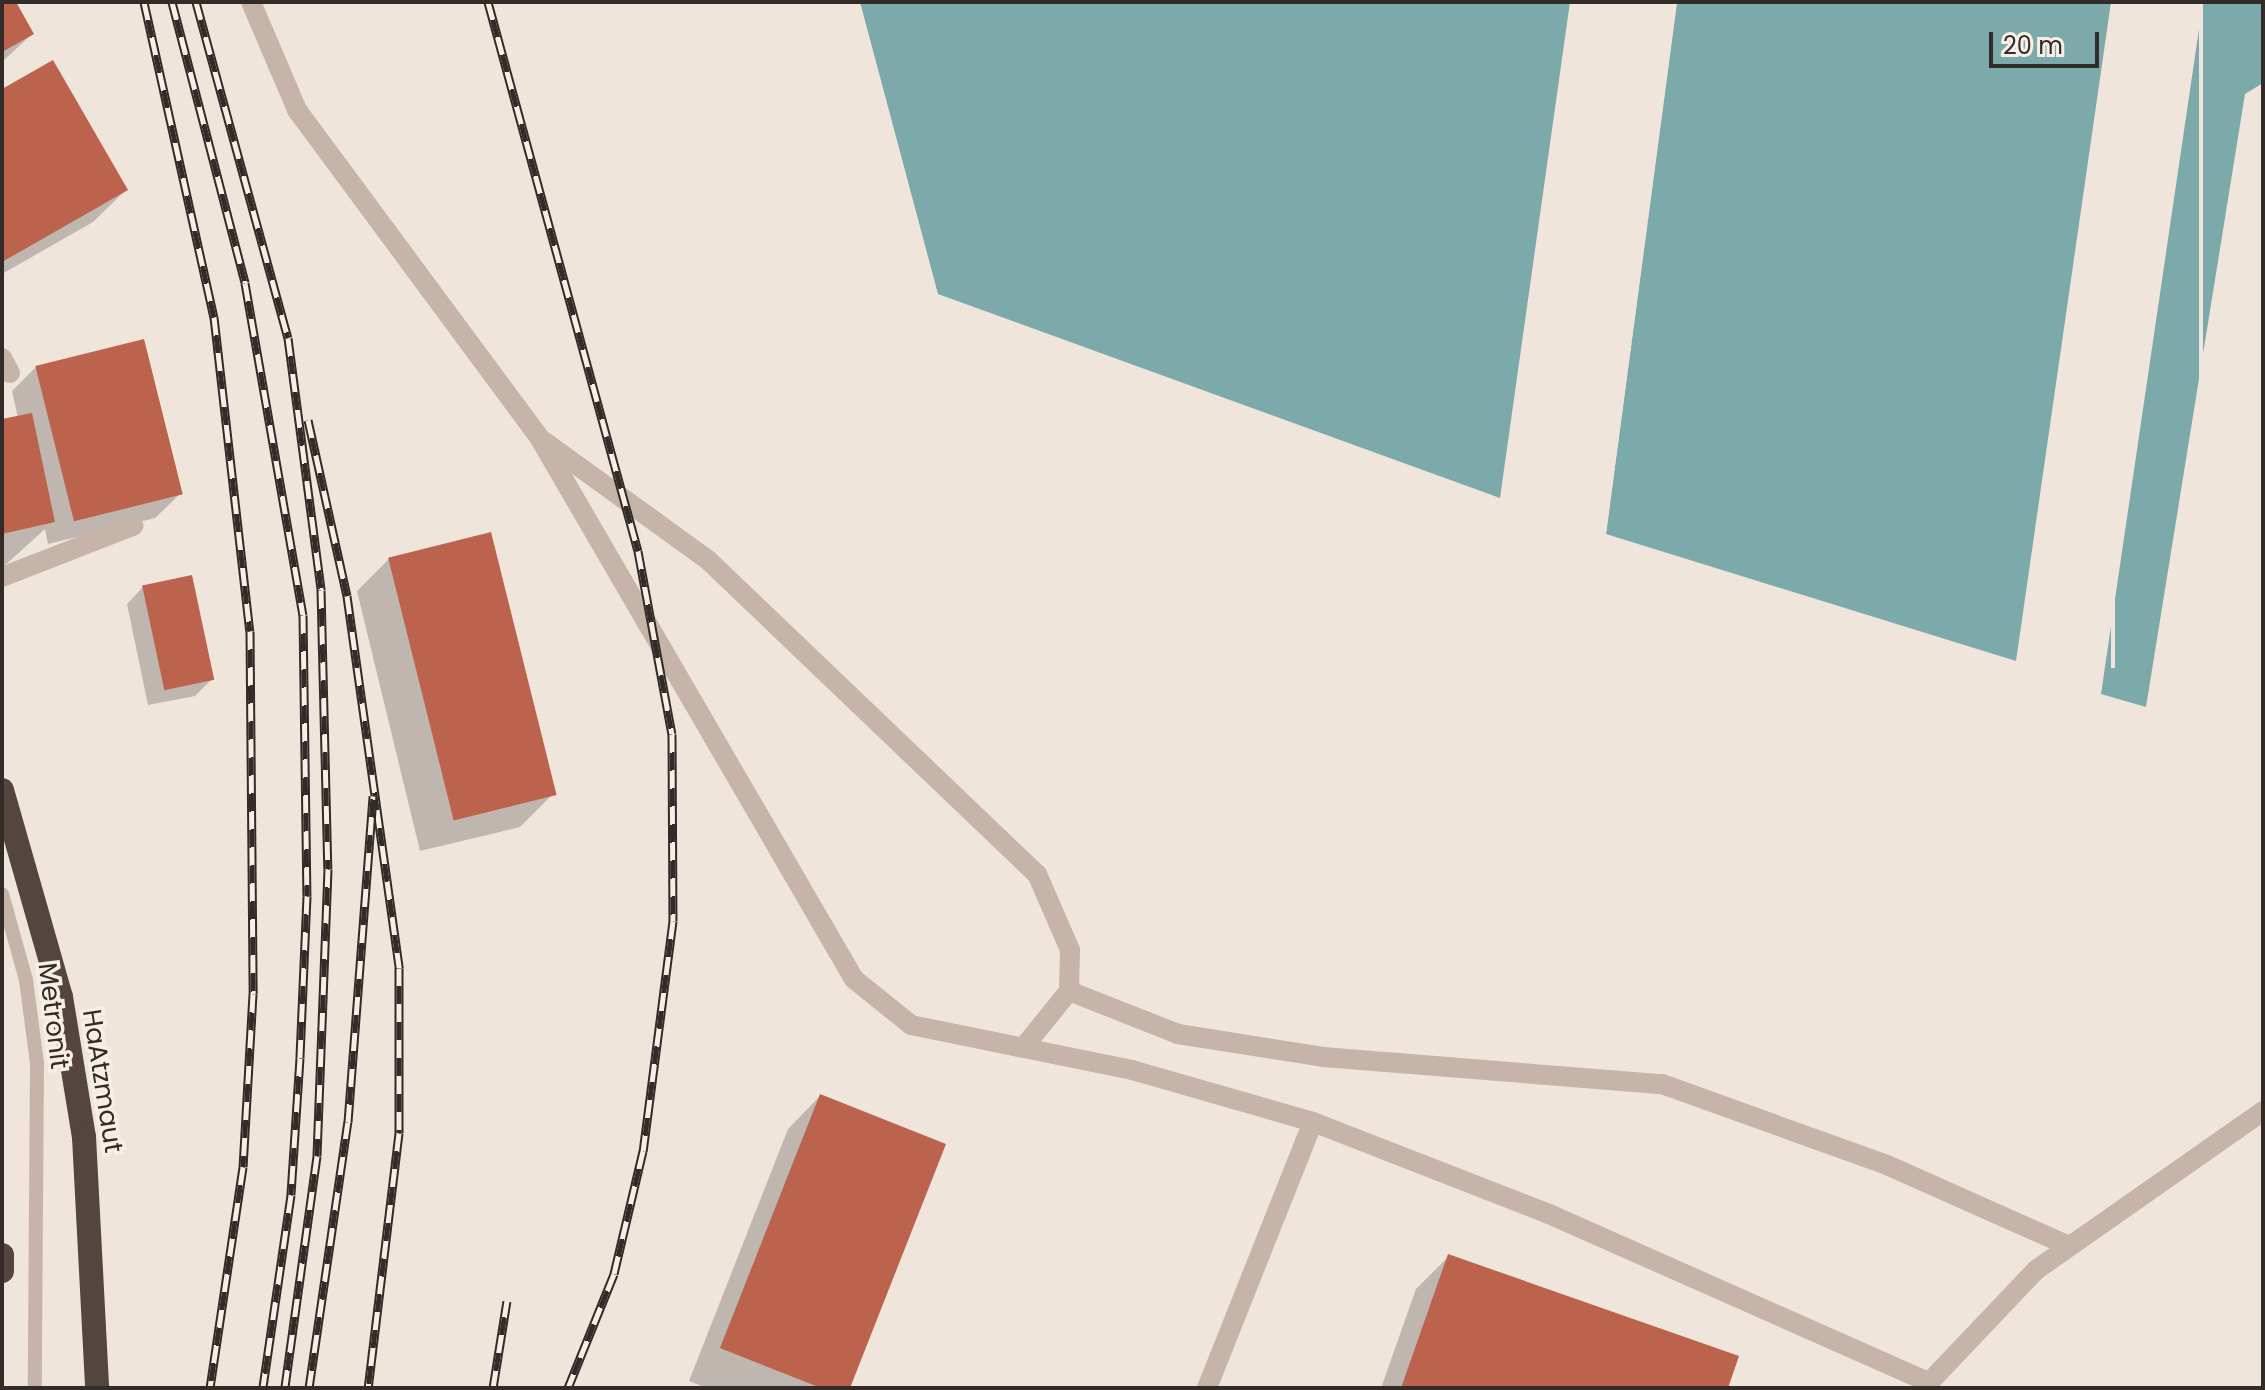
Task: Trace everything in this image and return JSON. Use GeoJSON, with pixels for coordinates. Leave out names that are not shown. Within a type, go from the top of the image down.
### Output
{"type":"FeatureCollection","features":[{"type":"Feature","properties":{"kind":"highway","name":"HaAtzmaut"},"geometry":{"type":"LineString","coordinates":[[2,790],[61,997],[84,1137],[97,1388]]}},
{"type":"Feature","properties":{"kind":"highway"},"geometry":{"type":"LineString","coordinates":[[2,1255],[2,1271]]}},
{"type":"Feature","properties":{"kind":"street"},"geometry":{"type":"LineString","coordinates":[[251,2],[297,110],[539,437],[854,979],[911,1025],[1023,1048],[1313,1122],[1549,1214],[1926,1385],[2036,1270],[2263,1111]]}},
{"type":"Feature","properties":{"kind":"street"},"geometry":{"type":"LineString","coordinates":[[539,437],[708,560],[1037,874],[1070,950],[1069,991],[1023,1048]]}},
{"type":"Feature","properties":{"kind":"street"},"geometry":{"type":"LineString","coordinates":[[2,577],[12,565],[133,526]]}},
{"type":"Feature","properties":{"kind":"street"},"geometry":{"type":"LineString","coordinates":[[1069,991],[1178,1034],[1323,1057],[1662,1084],[1887,1165],[2069,1246]]}},
{"type":"Feature","properties":{"kind":"street"},"geometry":{"type":"LineString","coordinates":[[1207,1388],[1313,1122]]}},
{"type":"Feature","properties":{"kind":"lane","name":"Metronit"},"geometry":{"type":"LineString","coordinates":[[2,894],[26,980],[37,1063],[35,1388]]}},
{"type":"Feature","properties":{"kind":"water"},"geometry":{"type":"Polygon","coordinates":[[[860,2],[1570,2],[1500,498],[938,294],[860,2]]]}},
{"type":"Feature","properties":{"kind":"water"},"geometry":{"type":"Polygon","coordinates":[[[1677,2],[2111,2],[2016,661],[1606,534],[1677,2]]]}},
{"type":"Feature","properties":{"kind":"water"},"geometry":{"type":"Polygon","coordinates":[[[2203,2],[2263,2],[2263,83],[2245,94],[2146,707],[2101,694],[2203,2]]]}},
{"type":"Feature","properties":{"kind":"pier"},"geometry":{"type":"Polygon","coordinates":[[[1570,2],[1574,2],[1574,503],[1570,503],[1570,2]]]}},
{"type":"Feature","properties":{"kind":"pier"},"geometry":{"type":"Polygon","coordinates":[[[1673,2],[1677,2],[1606,534],[1603,533],[1673,2]]]}},
{"type":"Feature","properties":{"kind":"pier"},"geometry":{"type":"Polygon","coordinates":[[[2111,2],[2115,2],[2115,668],[2111,668],[2111,2]]]}},
{"type":"Feature","properties":{"kind":"pier"},"geometry":{"type":"Polygon","coordinates":[[[2199,2],[2203,2],[2203,699],[2199,699],[2199,2]]]}},
{"type":"Feature","properties":{"kind":"building"},"geometry":{"type":"Polygon","coordinates":[[[2,2],[16,2],[34,34],[2,52],[2,2]]]}},
{"type":"Feature","properties":{"kind":"building"},"geometry":{"type":"Polygon","coordinates":[[[53,60],[128,190],[2,262],[2,89],[53,60]]]}},
{"type":"Feature","properties":{"kind":"building"},"geometry":{"type":"Polygon","coordinates":[[[144,339],[183,494],[74,521],[35,366],[144,339]]]}},
{"type":"Feature","properties":{"kind":"building"},"geometry":{"type":"Polygon","coordinates":[[[32,413],[55,522],[2,534],[2,419],[32,413]]]}},
{"type":"Feature","properties":{"kind":"building"},"geometry":{"type":"Polygon","coordinates":[[[491,532],[557,795],[454,821],[388,558],[491,532]]]}},
{"type":"Feature","properties":{"kind":"building"},"geometry":{"type":"Polygon","coordinates":[[[192,575],[214,680],[164,690],[142,586],[192,575]]]}},
{"type":"Feature","properties":{"kind":"building"},"geometry":{"type":"Polygon","coordinates":[[[820,1094],[946,1144],[850,1388],[821,1388],[720,1348],[820,1094]]]}},
{"type":"Feature","properties":{"kind":"building"},"geometry":{"type":"Polygon","coordinates":[[[1448,1254],[1739,1356],[1728,1388],[1401,1388],[1448,1254]]]}},
{"type":"Feature","properties":{"kind":"railway"},"geometry":{"type":"LineString","coordinates":[[144,2],[214,317],[250,631],[253,994],[243,1167],[210,1388]]}},
{"type":"Feature","properties":{"kind":"railway"},"geometry":{"type":"LineString","coordinates":[[172,2],[245,283],[303,615],[307,896],[300,1058],[291,1195],[263,1388]]}},
{"type":"Feature","properties":{"kind":"railway"},"geometry":{"type":"LineString","coordinates":[[196,2],[288,338],[321,590],[328,869],[317,1156],[285,1388]]}},
{"type":"Feature","properties":{"kind":"railway"},"geometry":{"type":"LineString","coordinates":[[488,2],[638,551],[672,734],[673,921],[643,1151],[614,1274],[568,1388]]}},
{"type":"Feature","properties":{"kind":"railway"},"geometry":{"type":"LineString","coordinates":[[308,420],[347,596],[399,968],[399,1133],[368,1388]]}},
{"type":"Feature","properties":{"kind":"railway"},"geometry":{"type":"LineString","coordinates":[[309,1388],[348,1122],[373,796]]}},
{"type":"Feature","properties":{"kind":"railway"},"geometry":{"type":"LineString","coordinates":[[493,1388],[507,1301]]}}]}
